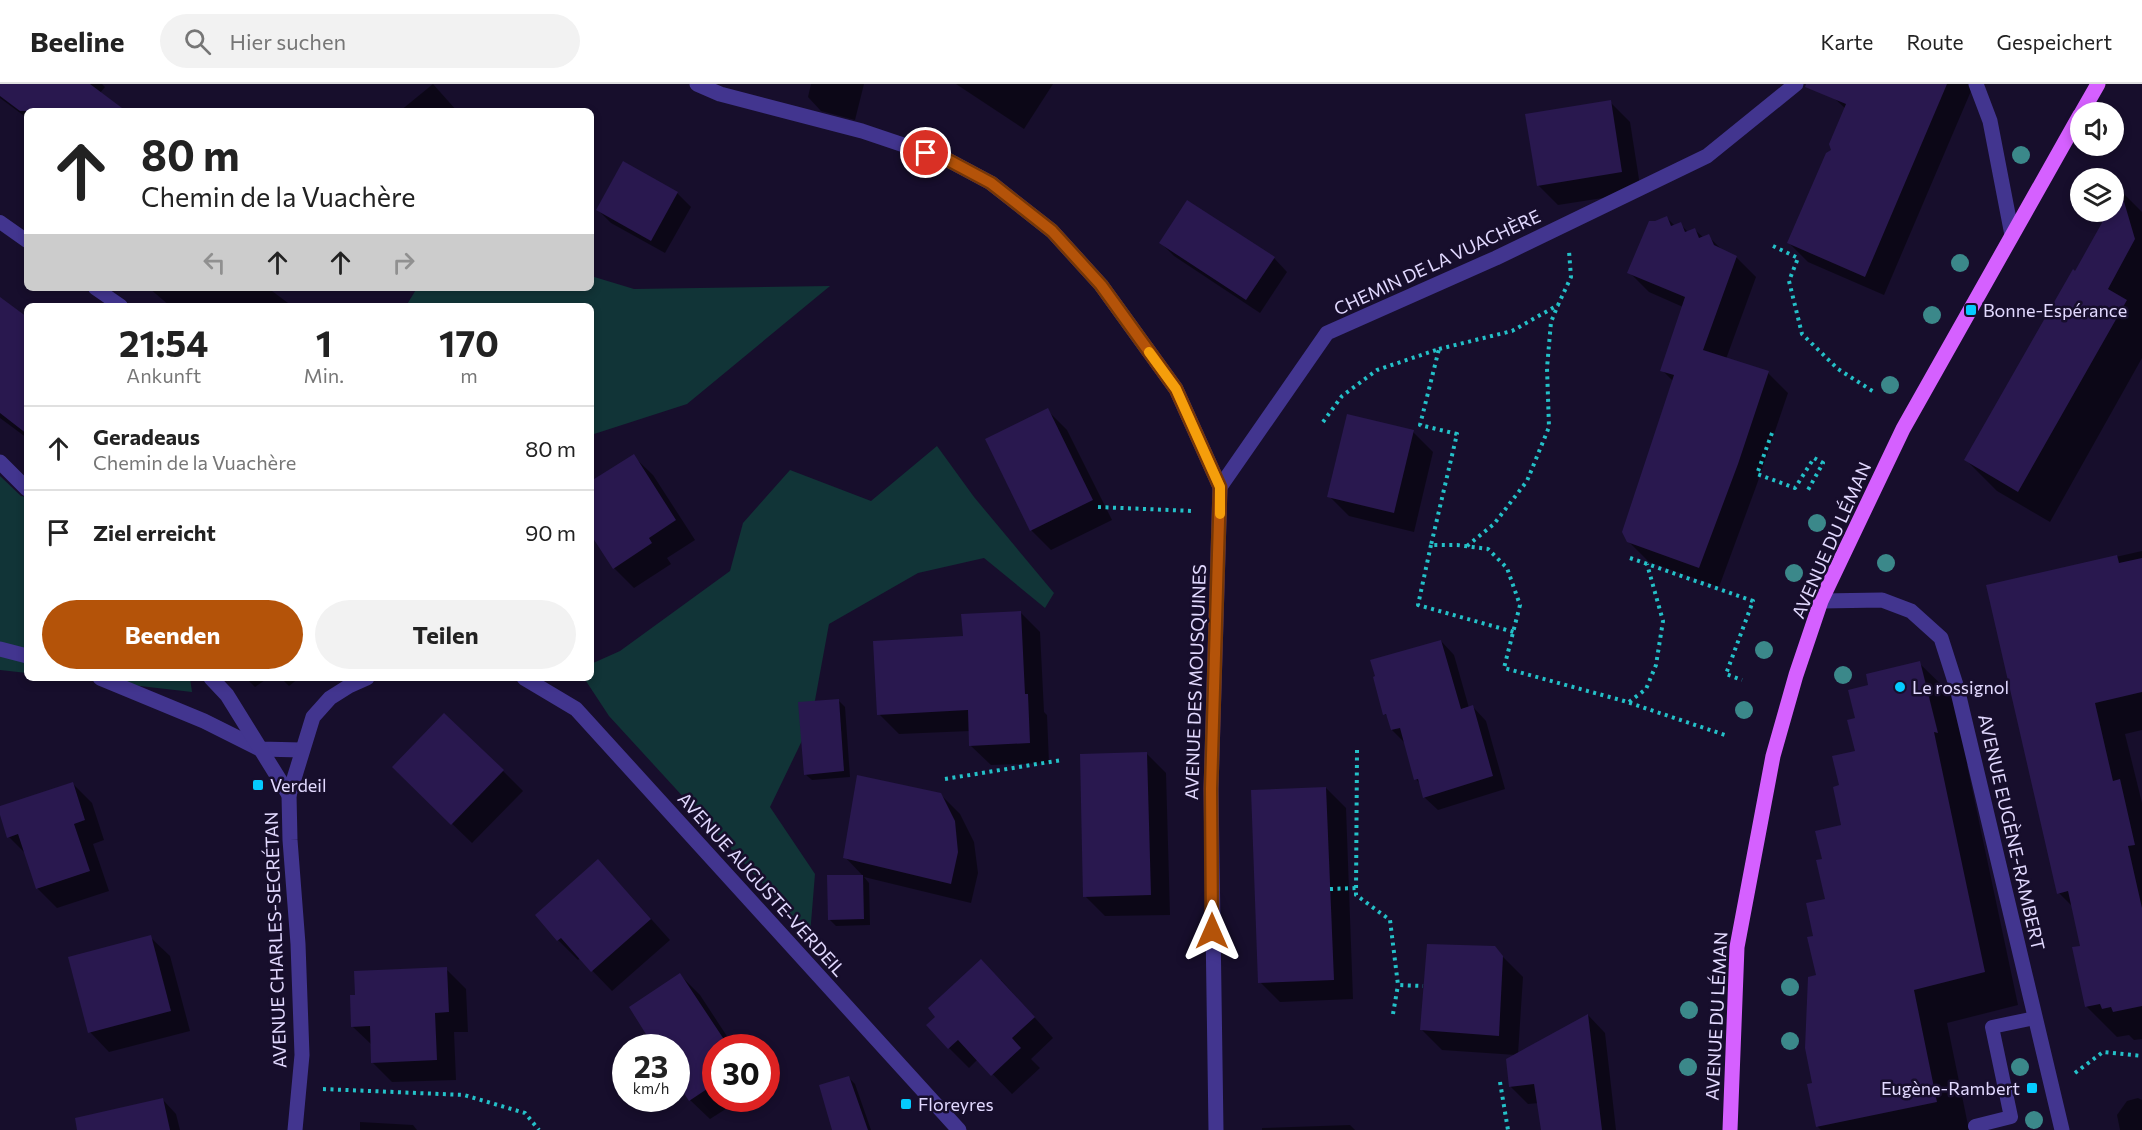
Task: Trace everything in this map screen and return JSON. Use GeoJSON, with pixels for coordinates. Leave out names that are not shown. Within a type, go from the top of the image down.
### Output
{"type":"FeatureCollection","features":[{"type":"Feature","properties":{"kind":"main road","name":"AVENUE DU LÉMAN"},"geometry":{"type":"LineString","coordinates":[[2088,102],[2098,84]]}},
{"type":"Feature","properties":{"kind":"main road","name":"AVENUE DU LÉMAN"},"geometry":{"type":"LineString","coordinates":[[1730,1130],[1737,947],[1773,756],[1796,675],[1821,601],[1903,429],[2070,133]]}},
{"type":"Feature","properties":{"kind":"street"},"geometry":{"type":"LineString","coordinates":[[697,84],[720,94],[862,131],[937,156],[991,183],[1052,231],[1101,285],[1176,389],[1220,487]]}},
{"type":"Feature","properties":{"kind":"street","name":"CHEMIN DE LA VUACHÈRE"},"geometry":{"type":"LineString","coordinates":[[1220,487],[1327,333],[1559,227],[1707,156],[1796,84]]}},
{"type":"Feature","properties":{"kind":"street"},"geometry":{"type":"LineString","coordinates":[[1976,84],[1990,120],[2012,235]]}},
{"type":"Feature","properties":{"kind":"street"},"geometry":{"type":"LineString","coordinates":[[0,462],[24,486]]}},
{"type":"Feature","properties":{"kind":"street","name":"AVENUE DES MOUSQUINES"},"geometry":{"type":"LineString","coordinates":[[1216,1130],[1211,789],[1220,487]]}},
{"type":"Feature","properties":{"kind":"street","name":"AVENUE EUGÈNE-RAMBERT"},"geometry":{"type":"LineString","coordinates":[[1821,601],[1882,600],[1911,611],[1941,638],[1958,688],[2062,1130]]}},
{"type":"Feature","properties":{"kind":"street"},"geometry":{"type":"LineString","coordinates":[[0,649],[24,655]]}},
{"type":"Feature","properties":{"kind":"street"},"geometry":{"type":"LineString","coordinates":[[107,681],[204,721],[260,749],[302,750],[313,717],[330,698],[360,681]]}},
{"type":"Feature","properties":{"kind":"street"},"geometry":{"type":"LineString","coordinates":[[214,681],[227,695],[289,795]]}},
{"type":"Feature","properties":{"kind":"street","name":"AVENUE AUGUSTE-VERDEIL"},"geometry":{"type":"LineString","coordinates":[[529,681],[576,709],[959,1130]]}},
{"type":"Feature","properties":{"kind":"street","name":"AVENUE CHARLES-SECRÉTAN"},"geometry":{"type":"LineString","coordinates":[[295,1130],[301,1044],[298,944],[289,795],[302,750]]}},
{"type":"Feature","properties":{"kind":"lane"},"geometry":{"type":"LineString","coordinates":[[0,222],[24,239]]}},
{"type":"Feature","properties":{"kind":"lane"},"geometry":{"type":"LineString","coordinates":[[99,291],[117,303]]}},
{"type":"Feature","properties":{"kind":"lane"},"geometry":{"type":"LineString","coordinates":[[1975,1126],[2011,1117],[1992,1027],[2035,1018]]}},
{"type":"Feature","properties":{"kind":"path"},"geometry":{"type":"LineString","coordinates":[[1466,547],[1494,524],[1527,482],[1549,427],[1547,368],[1551,322],[1572,277],[1570,253],[1559,227]]}},
{"type":"Feature","properties":{"kind":"path"},"geometry":{"type":"LineString","coordinates":[[1773,246],[1798,258],[1789,281],[1802,334],[1838,369],[1874,392]]}},
{"type":"Feature","properties":{"kind":"path"},"geometry":{"type":"LineString","coordinates":[[1323,422],[1342,396],[1377,370],[1439,350],[1512,331],[1558,305]]}},
{"type":"Feature","properties":{"kind":"path"},"geometry":{"type":"LineString","coordinates":[[1439,350],[1420,425],[1457,434],[1418,605],[1514,632]]}},
{"type":"Feature","properties":{"kind":"path"},"geometry":{"type":"LineString","coordinates":[[1772,433],[1757,474],[1795,488],[1814,458],[1823,463],[1808,490]]}},
{"type":"Feature","properties":{"kind":"path"},"geometry":{"type":"LineString","coordinates":[[1098,507],[1199,511]]}},
{"type":"Feature","properties":{"kind":"path"},"geometry":{"type":"LineString","coordinates":[[1431,545],[1488,549],[1507,568],[1520,605],[1504,668],[1628,702],[1725,735]]}},
{"type":"Feature","properties":{"kind":"path"},"geometry":{"type":"LineString","coordinates":[[1630,558],[1753,601],[1726,674],[1742,680]]}},
{"type":"Feature","properties":{"kind":"path"},"geometry":{"type":"LineString","coordinates":[[1628,702],[1646,689],[1656,665],[1663,621],[1647,564]]}},
{"type":"Feature","properties":{"kind":"path"},"geometry":{"type":"LineString","coordinates":[[1357,750],[1356,895],[1390,920],[1398,985],[1393,1014]]}},
{"type":"Feature","properties":{"kind":"path"},"geometry":{"type":"LineString","coordinates":[[945,779],[1062,760]]}},
{"type":"Feature","properties":{"kind":"path"},"geometry":{"type":"LineString","coordinates":[[1330,889],[1356,888]]}},
{"type":"Feature","properties":{"kind":"path"},"geometry":{"type":"LineString","coordinates":[[1398,985],[1423,986]]}},
{"type":"Feature","properties":{"kind":"path"},"geometry":{"type":"LineString","coordinates":[[2074,1073],[2103,1052],[2142,1056]]}},
{"type":"Feature","properties":{"kind":"path"},"geometry":{"type":"LineString","coordinates":[[1500,1082],[1508,1130]]}},
{"type":"Feature","properties":{"kind":"path"},"geometry":{"type":"LineString","coordinates":[[298,1088],[464,1095],[525,1113],[539,1130]]}},
{"type":"Feature","properties":{"kind":"green space"},"geometry":{"type":"Polygon","coordinates":[[[594,277],[634,289],[830,286],[687,404],[594,434],[594,303],[408,303],[415,291],[594,291],[594,277]]]}},
{"type":"Feature","properties":{"kind":"green space"},"geometry":{"type":"Polygon","coordinates":[[[937,446],[974,497],[1054,593],[1045,608],[984,558],[918,573],[829,624],[811,722],[770,807],[815,874],[810,935],[609,716],[586,681],[594,681],[594,663],[620,651],[730,571],[743,523],[790,470],[871,501],[937,446]]]}},
{"type":"Feature","properties":{"kind":"green space"},"geometry":{"type":"Polygon","coordinates":[[[0,476],[24,496],[24,673],[0,670],[0,476]]]}},
{"type":"Feature","properties":{"kind":"green space"},"geometry":{"type":"Polygon","coordinates":[[[97,681],[190,681],[192,692],[97,681]]]}},
{"type":"Feature","properties":{"kind":"building"},"geometry":{"type":"Polygon","coordinates":[[[0,84],[90,84],[122,108],[24,108],[24,111],[20,111],[0,96],[0,84]]]}},
{"type":"Feature","properties":{"kind":"building"},"geometry":{"type":"Polygon","coordinates":[[[1806,84],[1947,84],[1865,277],[1787,243],[1826,153],[1831,150],[1829,144],[1846,104],[1805,87],[1806,84]]]}},
{"type":"Feature","properties":{"kind":"building"},"geometry":{"type":"Polygon","coordinates":[[[1611,100],[1622,172],[1537,186],[1525,114],[1611,100]]]}},
{"type":"Feature","properties":{"kind":"building"},"geometry":{"type":"Polygon","coordinates":[[[623,161],[678,192],[651,241],[596,210],[623,161]]]}},
{"type":"Feature","properties":{"kind":"building"},"geometry":{"type":"Polygon","coordinates":[[[1187,200],[1275,257],[1246,300],[1159,243],[1187,200]]]}},
{"type":"Feature","properties":{"kind":"building"},"geometry":{"type":"Polygon","coordinates":[[[2124,202],[2135,239],[2108,289],[2127,300],[2018,492],[1964,460],[2073,269],[2075,271],[2102,222],[2124,222],[2124,202]]]}},
{"type":"Feature","properties":{"kind":"building"},"geometry":{"type":"Polygon","coordinates":[[[1667,216],[1671,226],[1681,222],[1685,232],[1695,228],[1699,238],[1709,234],[1714,245],[1737,256],[1703,350],[1769,371],[1738,464],[1699,568],[1627,542],[1622,532],[1674,375],[1660,371],[1685,297],[1627,273],[1649,221],[1667,216]]]}},
{"type":"Feature","properties":{"kind":"building"},"geometry":{"type":"Polygon","coordinates":[[[0,297],[24,315],[24,432],[0,413],[0,297]]]}},
{"type":"Feature","properties":{"kind":"building"},"geometry":{"type":"Polygon","coordinates":[[[1048,408],[1093,500],[1030,531],[985,439],[1048,408]]]}},
{"type":"Feature","properties":{"kind":"building"},"geometry":{"type":"Polygon","coordinates":[[[1347,414],[1414,430],[1394,513],[1327,497],[1347,414]]]}},
{"type":"Feature","properties":{"kind":"building"},"geometry":{"type":"Polygon","coordinates":[[[634,454],[676,520],[649,538],[652,543],[613,569],[594,540],[594,479],[634,454]]]}},
{"type":"Feature","properties":{"kind":"building"},"geometry":{"type":"Polygon","coordinates":[[[2117,555],[2119,563],[2142,558],[2142,692],[2095,703],[2113,781],[2120,779],[2135,845],[2128,846],[2142,908],[2142,1006],[2113,1012],[2111,1007],[2102,1009],[2100,1004],[2085,1007],[2072,947],[2080,946],[2068,891],[2057,894],[1986,585],[2117,555]]]}},
{"type":"Feature","properties":{"kind":"building"},"geometry":{"type":"Polygon","coordinates":[[[1021,611],[1030,743],[969,746],[968,710],[877,715],[873,641],[963,636],[961,614],[1021,611]]]}},
{"type":"Feature","properties":{"kind":"building"},"geometry":{"type":"Polygon","coordinates":[[[1441,640],[1461,709],[1473,705],[1493,776],[1423,798],[1418,779],[1414,780],[1400,728],[1391,730],[1386,714],[1383,715],[1370,660],[1441,640]]]}},
{"type":"Feature","properties":{"kind":"building"},"geometry":{"type":"Polygon","coordinates":[[[1920,661],[1938,733],[1934,732],[1985,972],[1914,990],[1937,1102],[1816,1127],[1807,1084],[1812,1083],[1805,1048],[1808,977],[1816,975],[1807,937],[1813,936],[1806,903],[1825,899],[1816,860],[1822,859],[1815,831],[1841,825],[1833,787],[1839,785],[1832,756],[1855,751],[1847,720],[1855,718],[1848,690],[1868,685],[1866,674],[1920,661]]]}},
{"type":"Feature","properties":{"kind":"building"},"geometry":{"type":"Polygon","coordinates":[[[839,699],[844,771],[804,775],[798,702],[839,699]]]}},
{"type":"Feature","properties":{"kind":"building"},"geometry":{"type":"Polygon","coordinates":[[[444,713],[504,770],[451,825],[392,767],[444,713]]]}},
{"type":"Feature","properties":{"kind":"building"},"geometry":{"type":"Polygon","coordinates":[[[1147,752],[1151,895],[1083,897],[1080,754],[1147,752]]]}},
{"type":"Feature","properties":{"kind":"building"},"geometry":{"type":"Polygon","coordinates":[[[857,775],[941,793],[955,821],[958,852],[951,884],[843,858],[857,775]]]}},
{"type":"Feature","properties":{"kind":"building"},"geometry":{"type":"Polygon","coordinates":[[[73,782],[85,820],[74,824],[90,871],[36,889],[18,834],[7,838],[0,815],[0,806],[73,782]]]}},
{"type":"Feature","properties":{"kind":"building"},"geometry":{"type":"Polygon","coordinates":[[[1326,787],[1334,980],[1258,983],[1251,790],[1326,787]]]}},
{"type":"Feature","properties":{"kind":"building"},"geometry":{"type":"Polygon","coordinates":[[[598,859],[651,919],[591,972],[561,938],[557,941],[535,915],[598,859]]]}},
{"type":"Feature","properties":{"kind":"building"},"geometry":{"type":"Polygon","coordinates":[[[827,875],[863,875],[864,919],[828,920],[827,875]]]}},
{"type":"Feature","properties":{"kind":"building"},"geometry":{"type":"Polygon","coordinates":[[[151,935],[171,1011],[88,1033],[68,957],[151,935]]]}},
{"type":"Feature","properties":{"kind":"building"},"geometry":{"type":"Polygon","coordinates":[[[1427,944],[1495,946],[1503,956],[1499,1036],[1420,1030],[1427,944]]]}},
{"type":"Feature","properties":{"kind":"building"},"geometry":{"type":"Polygon","coordinates":[[[981,959],[1035,1017],[1012,1038],[1021,1048],[991,1076],[958,1040],[948,1049],[926,1025],[935,1017],[928,1008],[981,959]]]}},
{"type":"Feature","properties":{"kind":"building"},"geometry":{"type":"Polygon","coordinates":[[[447,967],[449,1012],[435,1013],[437,1060],[371,1063],[370,1026],[351,1027],[350,995],[355,995],[354,971],[447,967]]]}},
{"type":"Feature","properties":{"kind":"building"},"geometry":{"type":"Polygon","coordinates":[[[680,973],[720,1034],[702,1034],[702,1092],[690,1100],[690,1034],[646,1034],[629,1007],[680,973]]]}},
{"type":"Feature","properties":{"kind":"building"},"geometry":{"type":"Polygon","coordinates":[[[1588,1014],[1602,1130],[1541,1130],[1534,1084],[1509,1087],[1506,1059],[1588,1014]]]}},
{"type":"Feature","properties":{"kind":"building"},"geometry":{"type":"Polygon","coordinates":[[[849,1076],[868,1130],[832,1130],[819,1085],[849,1076]]]}},
{"type":"Feature","properties":{"kind":"building"},"geometry":{"type":"Polygon","coordinates":[[[163,1098],[170,1130],[77,1130],[75,1118],[163,1098]]]}},
{"type":"Feature","properties":{"kind":"slow traffic"},"geometry":{"type":"LineString","coordinates":[[1149,352],[1176,389],[1220,487],[1220,514]]}},
{"type":"Feature","properties":{"kind":"place","name":"Bonne-Espérance"},"geometry":{"type":"Point","coordinates":[1971,310]}},
{"type":"Feature","properties":{"kind":"place","name":"Le rossignol"},"geometry":{"type":"Point","coordinates":[1900,687]}},
{"type":"Feature","properties":{"kind":"place","name":"Verdeil"},"geometry":{"type":"Point","coordinates":[258,785]}},
{"type":"Feature","properties":{"kind":"place","name":"Eugène-Rambert"},"geometry":{"type":"Point","coordinates":[2032,1088]}},
{"type":"Feature","properties":{"kind":"place","name":"Floreyres"},"geometry":{"type":"Point","coordinates":[906,1104]}},
{"type":"Feature","properties":{"kind":"route"},"geometry":{"type":"LineString","coordinates":[[926,153],[948,160],[991,183],[1052,231],[1101,285],[1176,389],[1220,487],[1211,789],[1212,931]]}}]}
